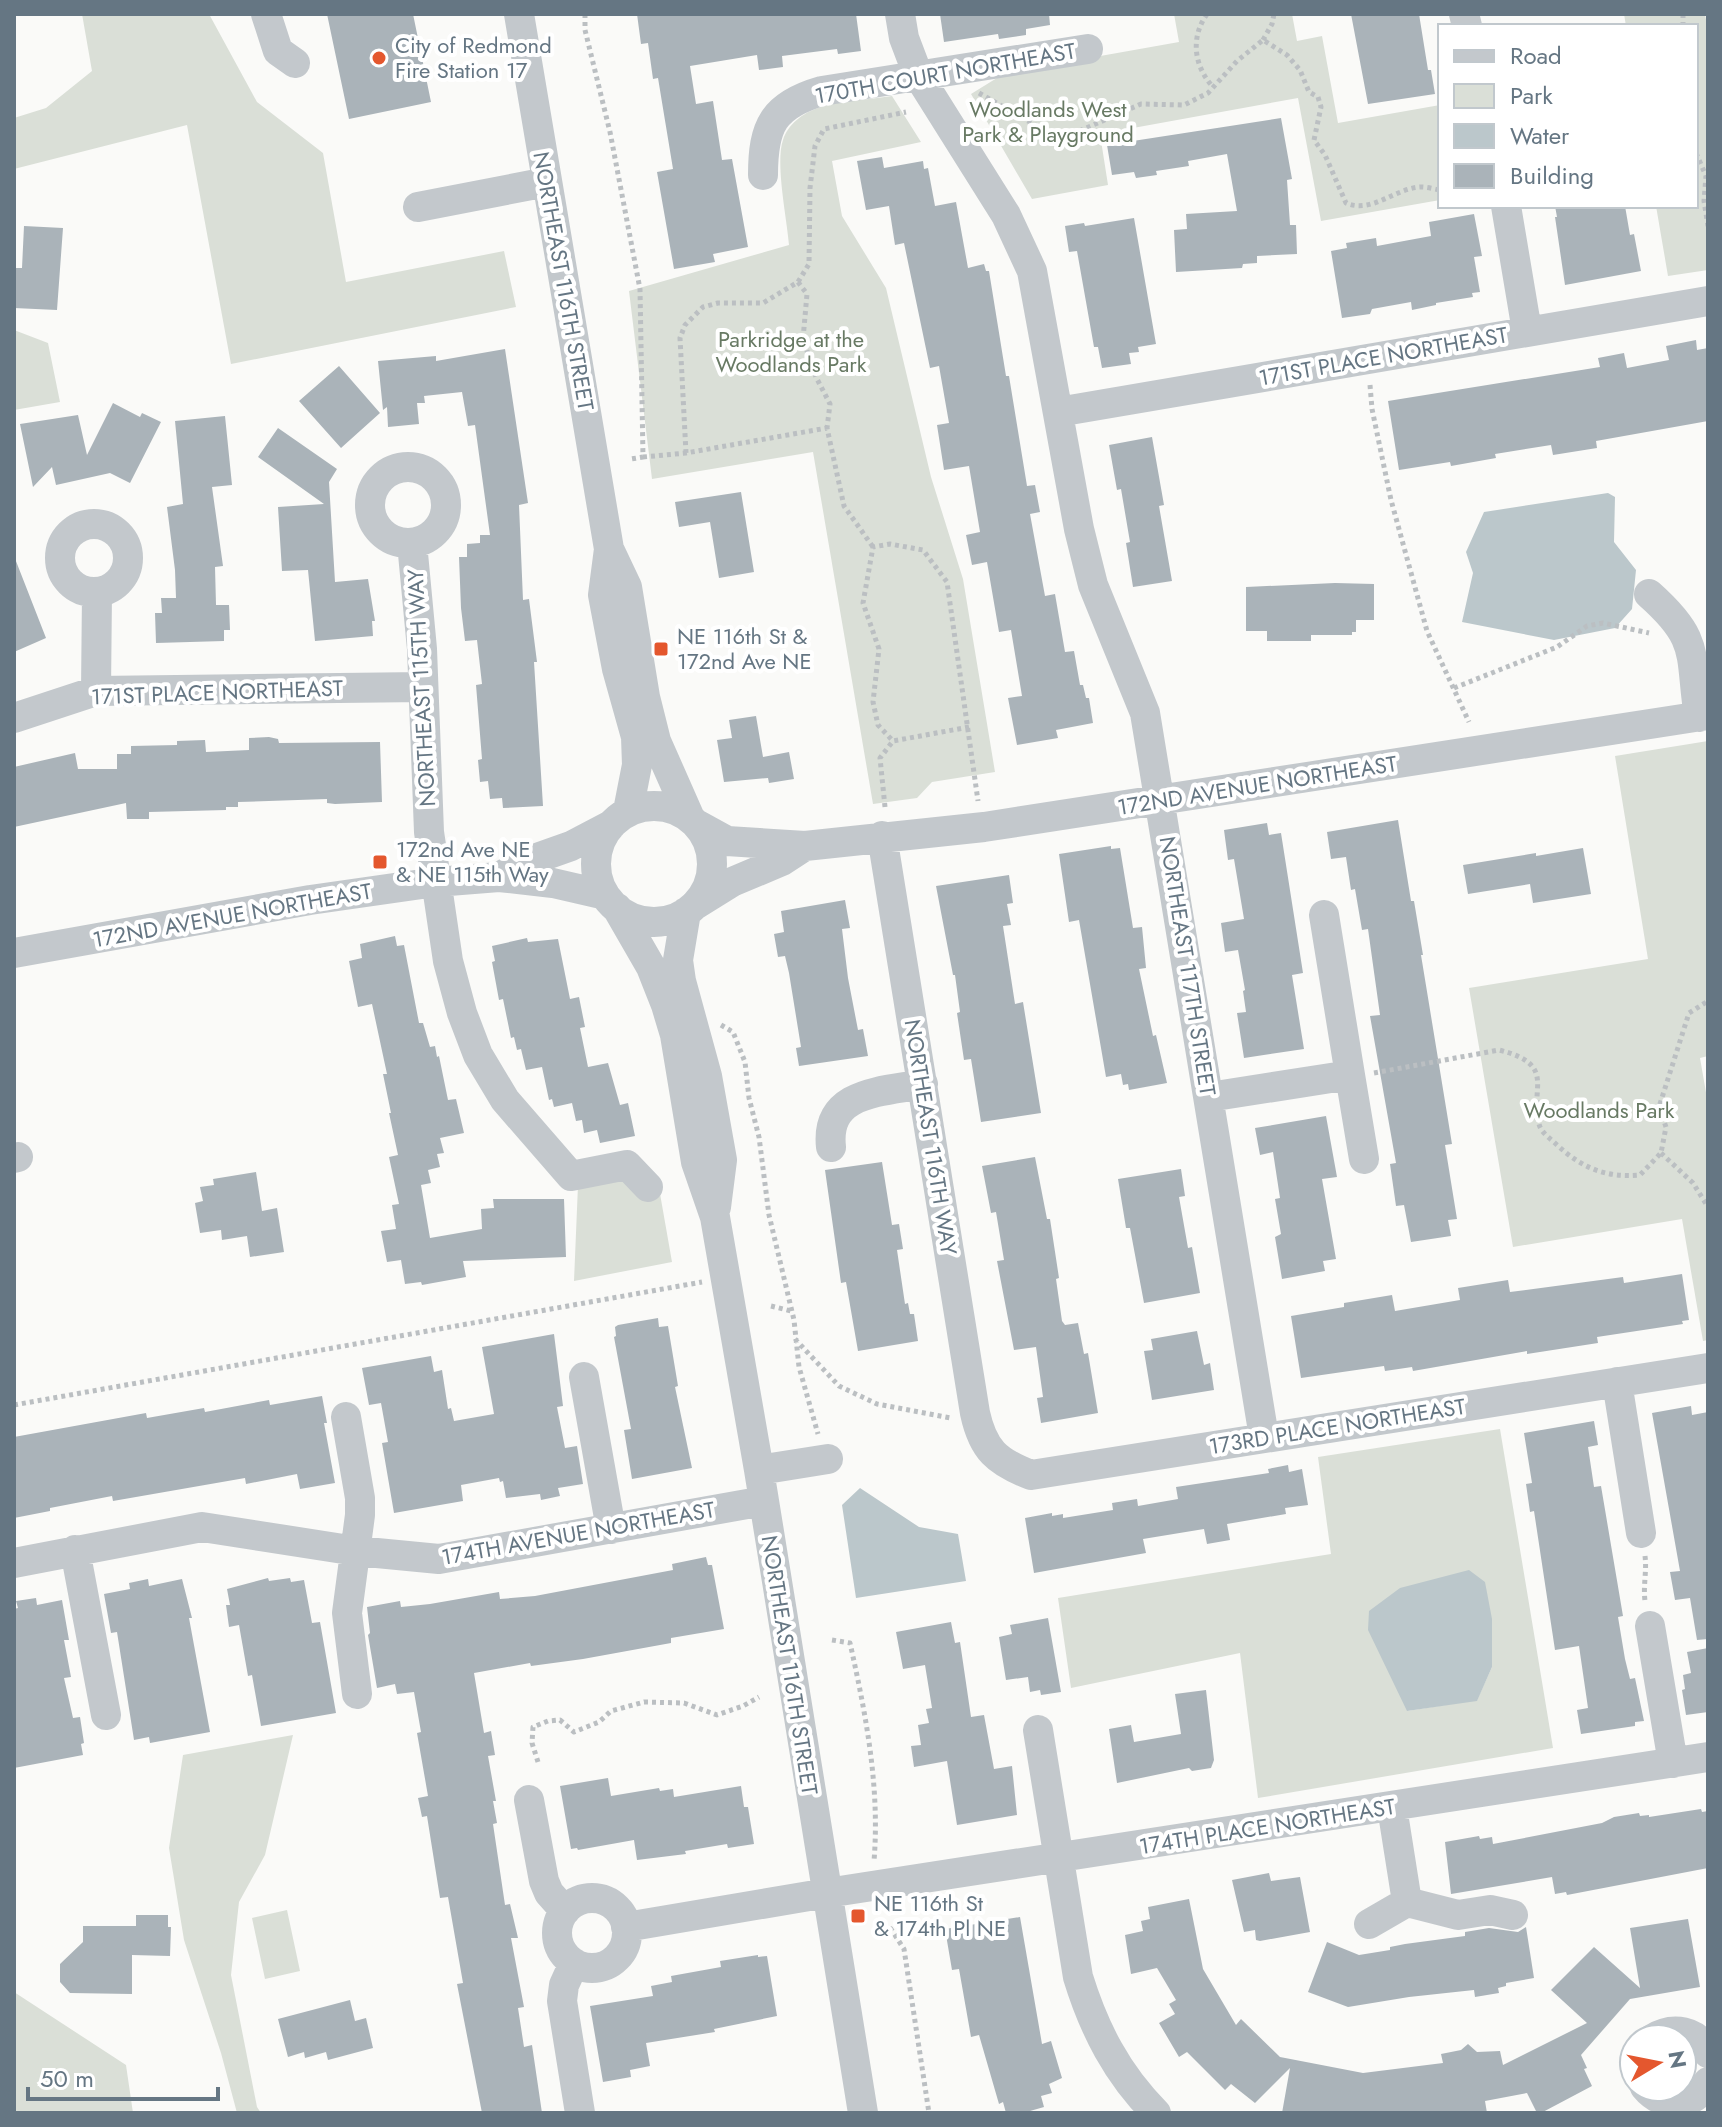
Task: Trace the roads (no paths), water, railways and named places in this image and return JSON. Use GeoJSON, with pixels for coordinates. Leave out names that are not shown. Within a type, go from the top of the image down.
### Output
{"type":"FeatureCollection","features":[{"type":"Feature","properties":{"kind":"street"},"geometry":{"type":"LineString","coordinates":[[266,14],[278,51],[295,63]]}},
{"type":"Feature","properties":{"kind":"street","name":"NORTHEAST 116TH STREET"},"geometry":{"type":"LineString","coordinates":[[519,14],[609,549],[627,587],[645,697],[656,741],[693,821]]}},
{"type":"Feature","properties":{"kind":"street","name":"NORTHEAST 117TH STREET"},"geometry":{"type":"LineString","coordinates":[[900,14],[904,38],[918,75],[1006,215],[1032,271],[1079,529],[1093,585],[1145,713],[1264,1437]]}},
{"type":"Feature","properties":{"kind":"street","name":"170TH COURT NORTHEAST"},"geometry":{"type":"LineString","coordinates":[[763,175],[763,146],[772,121],[785,107],[801,97],[822,91],[1088,49]]}},
{"type":"Feature","properties":{"kind":"street"},"geometry":{"type":"LineString","coordinates":[[418,207],[547,182]]}},
{"type":"Feature","properties":{"kind":"street"},"geometry":{"type":"LineString","coordinates":[[1506,208],[1527,331]]}},
{"type":"Feature","properties":{"kind":"street","name":"171ST PLACE NORTHEAST"},"geometry":{"type":"LineString","coordinates":[[1058,412],[1708,301]]}},
{"type":"Feature","properties":{"kind":"street","name":"NORTHEAST 115TH WAY"},"geometry":{"type":"LineString","coordinates":[[412,543],[419,604],[429,832],[448,961],[462,1013],[478,1055],[505,1100],[571,1176],[627,1165],[648,1187]]}},
{"type":"Feature","properties":{"kind":"street","name":"NORTHEAST 116TH STREET"},"geometry":{"type":"LineString","coordinates":[[609,549],[603,595],[617,669],[636,737],[637,765],[620,818]]}},
{"type":"Feature","properties":{"kind":"street"},"geometry":{"type":"LineString","coordinates":[[96,691],[97,592]]}},
{"type":"Feature","properties":{"kind":"street"},"geometry":{"type":"LineString","coordinates":[[1649,594],[1674,616],[1689,641],[1696,677],[1694,687],[1703,716]]}},
{"type":"Feature","properties":{"kind":"street","name":"171ST PLACE NORTHEAST"},"geometry":{"type":"LineString","coordinates":[[14,718],[96,691],[423,687]]}},
{"type":"Feature","properties":{"kind":"street","name":"172ND AVENUE NORTHEAST"},"geometry":{"type":"LineString","coordinates":[[690,909],[732,882],[782,861],[805,846],[883,822],[984,827],[1703,716]]}},
{"type":"Feature","properties":{"kind":"street"},"geometry":{"type":"LineString","coordinates":[[650,806],[671,808],[693,821],[706,839],[711,856],[708,883],[690,909],[659,921],[629,916],[611,902],[598,878],[596,859],[601,841],[620,818],[650,806]]}},
{"type":"Feature","properties":{"kind":"street","name":"172ND AVENUE NORTHEAST"},"geometry":{"type":"LineString","coordinates":[[499,877],[523,863],[571,846],[620,818]]}},
{"type":"Feature","properties":{"kind":"street","name":"172ND AVENUE NORTHEAST"},"geometry":{"type":"LineString","coordinates":[[693,821],[727,841],[805,846]]}},
{"type":"Feature","properties":{"kind":"street","name":"NORTHEAST 116TH WAY"},"geometry":{"type":"LineString","coordinates":[[883,822],[978,1426]]}},
{"type":"Feature","properties":{"kind":"street","name":"172ND AVENUE NORTHEAST"},"geometry":{"type":"LineString","coordinates":[[14,953],[294,903],[436,882],[499,877],[553,883],[611,902]]}},
{"type":"Feature","properties":{"kind":"street","name":"NORTHEAST 116TH STREET"},"geometry":{"type":"LineString","coordinates":[[611,902],[651,967],[666,1005],[675,1035],[696,1162],[715,1217],[863,2113]]}},
{"type":"Feature","properties":{"kind":"street","name":"NORTHEAST 116TH STREET"},"geometry":{"type":"LineString","coordinates":[[690,909],[678,960],[707,1076],[722,1160],[715,1217]]}},
{"type":"Feature","properties":{"kind":"street"},"geometry":{"type":"LineString","coordinates":[[1324,915],[1364,1159]]}},
{"type":"Feature","properties":{"kind":"street"},"geometry":{"type":"LineString","coordinates":[[1209,1097],[1350,1075]]}},
{"type":"Feature","properties":{"kind":"street"},"geometry":{"type":"LineString","coordinates":[[831,1147],[835,1115],[856,1096],[923,1084]]}},
{"type":"Feature","properties":{"kind":"street","name":"173RD PLACE NORTHEAST"},"geometry":{"type":"LineString","coordinates":[[978,1426],[1003,1464],[1031,1475],[1708,1368]]}},
{"type":"Feature","properties":{"kind":"street"},"geometry":{"type":"LineString","coordinates":[[584,1377],[611,1529]]}},
{"type":"Feature","properties":{"kind":"street"},"geometry":{"type":"LineString","coordinates":[[1617,1382],[1641,1533]]}},
{"type":"Feature","properties":{"kind":"street"},"geometry":{"type":"LineString","coordinates":[[346,1417],[360,1498],[347,1613],[357,1694]]}},
{"type":"Feature","properties":{"kind":"street"},"geometry":{"type":"LineString","coordinates":[[759,1470],[825,1460]]}},
{"type":"Feature","properties":{"kind":"street","name":"174TH AVENUE NORTHEAST"},"geometry":{"type":"LineString","coordinates":[[14,1563],[202,1527],[356,1551],[439,1559],[764,1501]]}},
{"type":"Feature","properties":{"kind":"street"},"geometry":{"type":"LineString","coordinates":[[75,1550],[106,1715]]}},
{"type":"Feature","properties":{"kind":"street"},"geometry":{"type":"LineString","coordinates":[[1650,1626],[1673,1763]]}},
{"type":"Feature","properties":{"kind":"street"},"geometry":{"type":"LineString","coordinates":[[1038,1730],[1078,1977],[1089,2014],[1133,2090],[1156,2113]]}},
{"type":"Feature","properties":{"kind":"street","name":"174TH PLACE NORTHEAST"},"geometry":{"type":"LineString","coordinates":[[626,1927],[1708,1757]]}},
{"type":"Feature","properties":{"kind":"street"},"geometry":{"type":"LineString","coordinates":[[529,1800],[544,1881],[549,1893],[565,1911]]}},
{"type":"Feature","properties":{"kind":"street"},"geometry":{"type":"LineString","coordinates":[[1392,1807],[1407,1902]]}},
{"type":"Feature","properties":{"kind":"street"},"geometry":{"type":"LineString","coordinates":[[598,1898],[617,1908],[626,1927],[623,1949],[608,1964],[586,1967],[574,1963],[561,1949],[557,1938],[557,1927],[565,1911],[576,1901],[598,1898]]}},
{"type":"Feature","properties":{"kind":"street"},"geometry":{"type":"LineString","coordinates":[[1369,1924],[1407,1902],[1458,1915],[1490,1910],[1513,1915]]}},
{"type":"Feature","properties":{"kind":"street"},"geometry":{"type":"LineString","coordinates":[[574,1963],[564,1985],[562,2001],[580,2113]]}},
{"type":"Feature","properties":{"kind":"street"},"geometry":{"type":"LineString","coordinates":[[1679,2108],[1695,2098],[1708,2082]]}},
{"type":"Feature","properties":{"kind":"water"},"geometry":{"type":"Polygon","coordinates":[[[1608,493],[1615,497],[1614,542],[1636,570],[1632,609],[1615,628],[1554,640],[1462,622],[1473,573],[1466,552],[1484,512],[1608,493]]]}},
{"type":"Feature","properties":{"kind":"water"},"geometry":{"type":"Polygon","coordinates":[[[860,1488],[919,1527],[958,1534],[966,1581],[856,1598],[842,1505],[860,1488]]]}},
{"type":"Feature","properties":{"kind":"water"},"geometry":{"type":"Polygon","coordinates":[[[1469,1570],[1485,1582],[1492,1619],[1492,1667],[1477,1701],[1407,1711],[1368,1630],[1369,1611],[1400,1588],[1469,1570]]]}},
{"type":"Feature","properties":{"kind":"place","name":"City of Redmond Fire Station 17"},"geometry":{"type":"Point","coordinates":[379,58]}},
{"type":"Feature","properties":{"kind":"place","name":"NE 116th St & 172nd Ave NE"},"geometry":{"type":"Point","coordinates":[661,649]}},
{"type":"Feature","properties":{"kind":"place","name":"172nd Ave NE & NE 115th Way"},"geometry":{"type":"Point","coordinates":[380,862]}},
{"type":"Feature","properties":{"kind":"place","name":"NE 116th St & 174th Pl NE"},"geometry":{"type":"Point","coordinates":[858,1916]}},
{"type":"Feature","properties":{"kind":"park label","name":"Woodlands West Park & Playground"},"geometry":{"type":"Point","coordinates":[1048,122]}},
{"type":"Feature","properties":{"kind":"park label","name":"Parkridge at the Woodlands Park"},"geometry":{"type":"Point","coordinates":[791,352]}},
{"type":"Feature","properties":{"kind":"park label","name":"Woodlands Park"},"geometry":{"type":"Point","coordinates":[1599,1110]}}]}
